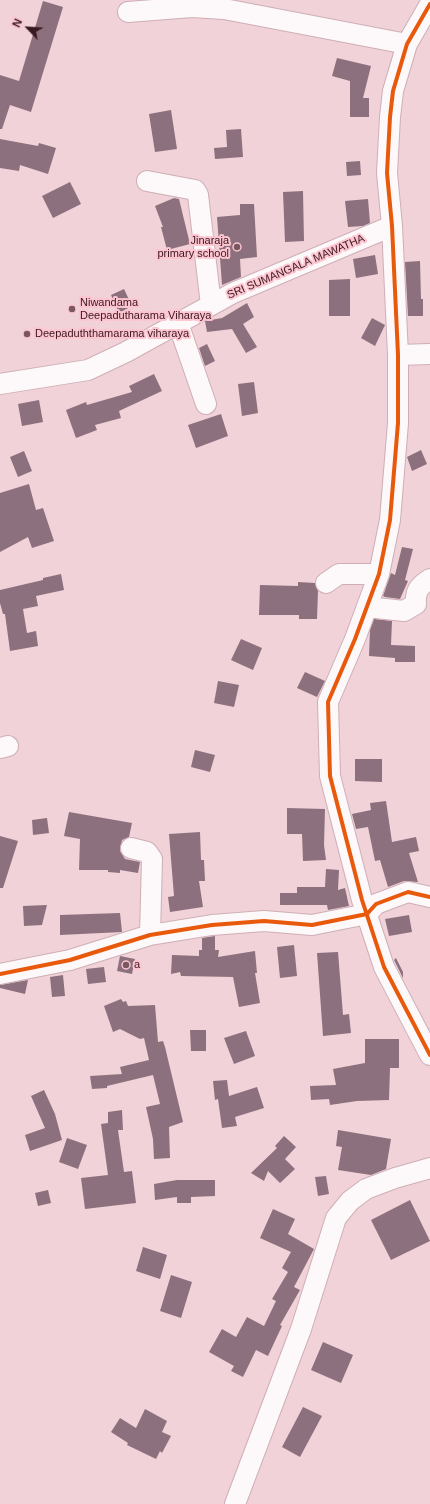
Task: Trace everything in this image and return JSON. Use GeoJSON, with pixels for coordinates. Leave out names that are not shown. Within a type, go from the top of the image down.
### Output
{"type":"FeatureCollection","features":[{"type":"Feature","properties":{"kind":"street"},"geometry":{"type":"LineString","coordinates":[[128,12],[192,7],[224,9],[407,44]]}},
{"type":"Feature","properties":{"kind":"street"},"geometry":{"type":"LineString","coordinates":[[428,14],[407,44],[393,91],[390,117],[387,173],[392,226],[398,354],[398,423],[390,520],[379,574],[328,702],[330,776],[367,914],[384,967],[430,1055]]}},
{"type":"Feature","properties":{"kind":"street"},"geometry":{"type":"LineString","coordinates":[[147,181],[195,190],[198,195],[211,305]]}},
{"type":"Feature","properties":{"kind":"street","name":"SRI SUMANGALA MAWATHA"},"geometry":{"type":"LineString","coordinates":[[0,384],[88,370],[126,352],[234,293],[392,226]]}},
{"type":"Feature","properties":{"kind":"street"},"geometry":{"type":"LineString","coordinates":[[178,323],[206,404]]}},
{"type":"Feature","properties":{"kind":"street"},"geometry":{"type":"LineString","coordinates":[[398,354],[430,354]]}},
{"type":"Feature","properties":{"kind":"street"},"geometry":{"type":"LineString","coordinates":[[326,583],[339,574],[379,574]]}},
{"type":"Feature","properties":{"kind":"street"},"geometry":{"type":"LineString","coordinates":[[367,607],[404,611],[416,604],[415,594],[420,585],[430,579]]}},
{"type":"Feature","properties":{"kind":"street"},"geometry":{"type":"LineString","coordinates":[[131,848],[148,852],[152,859],[150,935]]}},
{"type":"Feature","properties":{"kind":"street"},"geometry":{"type":"LineString","coordinates":[[0,974],[70,960],[150,935],[212,924],[264,921],[312,924],[367,914],[376,904],[408,892],[430,897]]}},
{"type":"Feature","properties":{"kind":"street"},"geometry":{"type":"LineString","coordinates":[[235,1504],[301,1329],[336,1218],[350,1201],[366,1190],[395,1178],[430,1168]]}},
{"type":"Feature","properties":{"kind":"building"},"geometry":{"type":"Polygon","coordinates":[[[43,1],[63,7],[31,112],[10,105],[2,129],[0,129],[0,75],[19,81],[43,1]]]}},
{"type":"Feature","properties":{"kind":"building"},"geometry":{"type":"Polygon","coordinates":[[[337,58],[371,66],[363,98],[369,98],[369,117],[350,117],[350,81],[332,76],[337,58]]]}},
{"type":"Feature","properties":{"kind":"building"},"geometry":{"type":"Polygon","coordinates":[[[171,110],[177,149],[155,152],[149,114],[171,110]]]}},
{"type":"Feature","properties":{"kind":"building"},"geometry":{"type":"Polygon","coordinates":[[[241,129],[243,157],[215,159],[214,148],[227,147],[226,130],[241,129]]]}},
{"type":"Feature","properties":{"kind":"building"},"geometry":{"type":"Polygon","coordinates":[[[0,139],[38,146],[39,143],[56,148],[48,174],[20,165],[19,171],[0,168],[0,139]]]}},
{"type":"Feature","properties":{"kind":"building"},"geometry":{"type":"Polygon","coordinates":[[[360,161],[361,175],[347,176],[346,162],[360,161]]]}},
{"type":"Feature","properties":{"kind":"building"},"geometry":{"type":"Polygon","coordinates":[[[70,182],[81,204],[53,218],[42,196],[70,182]]]}},
{"type":"Feature","properties":{"kind":"building"},"geometry":{"type":"Polygon","coordinates":[[[303,191],[304,241],[285,242],[283,192],[303,191]]]}},
{"type":"Feature","properties":{"kind":"building"},"geometry":{"type":"Polygon","coordinates":[[[174,198],[179,199],[190,244],[167,250],[161,227],[163,227],[155,206],[174,198]]]}},
{"type":"Feature","properties":{"kind":"building"},"geometry":{"type":"Polygon","coordinates":[[[368,199],[370,223],[363,226],[348,227],[345,201],[368,199]]]}},
{"type":"Feature","properties":{"kind":"building","name":"Jinaraja primary school"},"geometry":{"type":"Polygon","coordinates":[[[240,204],[254,204],[257,257],[240,259],[241,277],[222,285],[217,217],[240,215],[240,204]]]}},
{"type":"Feature","properties":{"kind":"building"},"geometry":{"type":"Polygon","coordinates":[[[375,255],[378,274],[356,278],[353,259],[375,255]]]}},
{"type":"Feature","properties":{"kind":"building"},"geometry":{"type":"Polygon","coordinates":[[[420,261],[423,316],[408,316],[405,262],[420,261]]]}},
{"type":"Feature","properties":{"kind":"building"},"geometry":{"type":"Polygon","coordinates":[[[350,279],[350,316],[329,316],[329,280],[350,279]]]}},
{"type":"Feature","properties":{"kind":"building"},"geometry":{"type":"Polygon","coordinates":[[[124,289],[132,306],[119,313],[111,295],[124,289]]]}},
{"type":"Feature","properties":{"kind":"building"},"geometry":{"type":"Polygon","coordinates":[[[247,303],[254,317],[243,324],[257,347],[246,353],[232,329],[207,332],[205,321],[222,318],[247,303]]]}},
{"type":"Feature","properties":{"kind":"building"},"geometry":{"type":"Polygon","coordinates":[[[372,318],[385,325],[375,346],[361,338],[372,318]]]}},
{"type":"Feature","properties":{"kind":"building"},"geometry":{"type":"Polygon","coordinates":[[[207,344],[215,361],[205,366],[199,348],[207,344]]]}},
{"type":"Feature","properties":{"kind":"building"},"geometry":{"type":"Polygon","coordinates":[[[154,374],[162,391],[119,411],[121,418],[95,425],[97,430],[76,438],[66,410],[86,402],[87,405],[132,392],[129,386],[154,374]]]}},
{"type":"Feature","properties":{"kind":"building"},"geometry":{"type":"Polygon","coordinates":[[[254,382],[258,413],[242,416],[238,384],[254,382]]]}},
{"type":"Feature","properties":{"kind":"building"},"geometry":{"type":"Polygon","coordinates":[[[39,400],[43,422],[22,426],[18,404],[39,400]]]}},
{"type":"Feature","properties":{"kind":"building"},"geometry":{"type":"Polygon","coordinates":[[[221,414],[228,436],[196,448],[188,425],[221,414]]]}},
{"type":"Feature","properties":{"kind":"building"},"geometry":{"type":"Polygon","coordinates":[[[421,450],[427,464],[412,471],[407,457],[421,450]]]}},
{"type":"Feature","properties":{"kind":"building"},"geometry":{"type":"Polygon","coordinates":[[[24,451],[32,471],[18,477],[10,457],[24,451]]]}},
{"type":"Feature","properties":{"kind":"building"},"geometry":{"type":"Polygon","coordinates":[[[29,484],[36,510],[43,508],[54,541],[32,548],[28,537],[0,552],[0,493],[29,484]]]}},
{"type":"Feature","properties":{"kind":"building"},"geometry":{"type":"Polygon","coordinates":[[[402,547],[413,549],[405,580],[408,581],[400,599],[385,597],[383,596],[391,573],[395,575],[402,547]]]}},
{"type":"Feature","properties":{"kind":"building"},"geometry":{"type":"Polygon","coordinates":[[[61,574],[64,590],[36,596],[38,606],[23,609],[27,633],[36,631],[38,646],[10,651],[5,614],[3,614],[0,603],[0,590],[43,580],[43,578],[61,574]]]}},
{"type":"Feature","properties":{"kind":"building"},"geometry":{"type":"Polygon","coordinates":[[[298,582],[315,583],[318,591],[317,619],[299,619],[299,615],[259,615],[260,585],[298,586],[298,582]]]}},
{"type":"Feature","properties":{"kind":"building"},"geometry":{"type":"Polygon","coordinates":[[[374,619],[392,621],[391,645],[415,646],[415,662],[395,662],[395,658],[369,656],[370,630],[374,619]]]}},
{"type":"Feature","properties":{"kind":"building"},"geometry":{"type":"Polygon","coordinates":[[[241,639],[262,648],[253,670],[231,660],[241,639]]]}},
{"type":"Feature","properties":{"kind":"building"},"geometry":{"type":"Polygon","coordinates":[[[305,672],[325,681],[317,697],[297,688],[305,672]]]}},
{"type":"Feature","properties":{"kind":"building"},"geometry":{"type":"Polygon","coordinates":[[[218,681],[239,685],[234,707],[214,703],[218,681]]]}},
{"type":"Feature","properties":{"kind":"building"},"geometry":{"type":"Polygon","coordinates":[[[195,750],[215,755],[210,772],[191,767],[195,750]]]}},
{"type":"Feature","properties":{"kind":"building"},"geometry":{"type":"Polygon","coordinates":[[[355,759],[382,759],[382,782],[355,781],[355,759]]]}},
{"type":"Feature","properties":{"kind":"building"},"geometry":{"type":"Polygon","coordinates":[[[386,801],[392,842],[416,837],[419,851],[409,853],[418,882],[404,881],[388,887],[380,860],[375,861],[368,827],[356,829],[352,814],[371,810],[370,803],[386,801]]]}},
{"type":"Feature","properties":{"kind":"building"},"geometry":{"type":"Polygon","coordinates":[[[287,808],[325,809],[324,845],[326,860],[303,861],[302,834],[287,834],[287,808]]]}},
{"type":"Feature","properties":{"kind":"building"},"geometry":{"type":"Polygon","coordinates":[[[69,812],[132,823],[129,837],[122,840],[120,851],[125,859],[140,862],[138,873],[120,870],[120,873],[108,872],[108,870],[79,870],[80,839],[64,836],[69,812]]]}},
{"type":"Feature","properties":{"kind":"building"},"geometry":{"type":"Polygon","coordinates":[[[47,818],[49,833],[33,835],[32,820],[47,818]]]}},
{"type":"Feature","properties":{"kind":"building"},"geometry":{"type":"Polygon","coordinates":[[[200,832],[201,860],[204,860],[205,881],[199,881],[203,907],[170,912],[168,897],[174,896],[169,834],[200,832]]]}},
{"type":"Feature","properties":{"kind":"building"},"geometry":{"type":"Polygon","coordinates":[[[0,836],[18,841],[3,888],[0,888],[0,836]]]}},
{"type":"Feature","properties":{"kind":"building"},"geometry":{"type":"Polygon","coordinates":[[[326,869],[339,870],[338,890],[345,888],[349,906],[328,910],[327,905],[280,905],[280,893],[297,893],[297,887],[325,887],[326,869]]]}},
{"type":"Feature","properties":{"kind":"building"},"geometry":{"type":"Polygon","coordinates":[[[47,905],[42,925],[24,926],[23,906],[47,905]]]}},
{"type":"Feature","properties":{"kind":"building"},"geometry":{"type":"Polygon","coordinates":[[[120,913],[122,932],[60,935],[60,915],[120,913]]]}},
{"type":"Feature","properties":{"kind":"building"},"geometry":{"type":"Polygon","coordinates":[[[409,915],[412,932],[389,936],[385,919],[409,915]]]}},
{"type":"Feature","properties":{"kind":"building"},"geometry":{"type":"Polygon","coordinates":[[[215,936],[215,950],[219,950],[218,957],[255,951],[257,973],[255,973],[260,1003],[239,1007],[233,977],[181,976],[180,972],[171,974],[172,955],[199,956],[199,950],[202,950],[202,938],[215,936]]]}},
{"type":"Feature","properties":{"kind":"building"},"geometry":{"type":"Polygon","coordinates":[[[294,945],[297,976],[280,978],[277,947],[294,945]]]}},
{"type":"Feature","properties":{"kind":"building"},"geometry":{"type":"Polygon","coordinates":[[[338,952],[343,1015],[349,1014],[351,1033],[323,1036],[317,953],[338,952]]]}},
{"type":"Feature","properties":{"kind":"building","name":"a"},"geometry":{"type":"Polygon","coordinates":[[[120,956],[135,959],[132,974],[117,971],[120,956]]]}},
{"type":"Feature","properties":{"kind":"building"},"geometry":{"type":"Polygon","coordinates":[[[396,958],[403,972],[403,978],[394,960],[396,958]]]}},
{"type":"Feature","properties":{"kind":"building"},"geometry":{"type":"Polygon","coordinates":[[[104,967],[106,982],[88,984],[86,969],[104,967]]]}},
{"type":"Feature","properties":{"kind":"building"},"geometry":{"type":"Polygon","coordinates":[[[63,975],[65,996],[52,997],[50,977],[63,975]]]}},
{"type":"Feature","properties":{"kind":"building"},"geometry":{"type":"Polygon","coordinates":[[[28,980],[25,994],[0,988],[0,985],[28,980]]]}},
{"type":"Feature","properties":{"kind":"building"},"geometry":{"type":"Polygon","coordinates":[[[121,999],[123,1002],[126,1001],[128,1006],[155,1005],[158,1042],[163,1041],[165,1047],[183,1122],[169,1127],[170,1158],[154,1159],[153,1139],[146,1107],[160,1104],[153,1075],[107,1086],[107,1088],[92,1089],[90,1076],[122,1074],[120,1067],[149,1060],[144,1038],[140,1039],[120,1029],[113,1032],[104,1006],[121,999]]]}},
{"type":"Feature","properties":{"kind":"building"},"geometry":{"type":"Polygon","coordinates":[[[190,1030],[206,1030],[206,1051],[191,1051],[190,1030]]]}},
{"type":"Feature","properties":{"kind":"building"},"geometry":{"type":"Polygon","coordinates":[[[246,1031],[255,1056],[234,1064],[224,1038],[246,1031]]]}},
{"type":"Feature","properties":{"kind":"building"},"geometry":{"type":"Polygon","coordinates":[[[365,1039],[399,1039],[399,1068],[390,1068],[389,1100],[357,1101],[330,1105],[329,1099],[311,1100],[310,1086],[336,1085],[333,1069],[365,1063],[365,1039]]]}},
{"type":"Feature","properties":{"kind":"building"},"geometry":{"type":"Polygon","coordinates":[[[227,1080],[229,1096],[257,1087],[264,1108],[235,1117],[237,1126],[222,1128],[218,1099],[215,1100],[213,1081],[227,1080]]]}},
{"type":"Feature","properties":{"kind":"building"},"geometry":{"type":"Polygon","coordinates":[[[44,1090],[55,1114],[62,1140],[30,1151],[25,1135],[45,1128],[31,1096],[44,1090]]]}},
{"type":"Feature","properties":{"kind":"building"},"geometry":{"type":"Polygon","coordinates":[[[122,1110],[123,1130],[118,1130],[124,1172],[132,1171],[136,1203],[85,1209],[81,1178],[108,1175],[101,1124],[108,1123],[108,1112],[122,1110]]]}},
{"type":"Feature","properties":{"kind":"building"},"geometry":{"type":"Polygon","coordinates":[[[338,1130],[391,1139],[386,1169],[371,1175],[338,1170],[342,1147],[336,1146],[338,1130]]]}},
{"type":"Feature","properties":{"kind":"building"},"geometry":{"type":"Polygon","coordinates":[[[284,1136],[296,1147],[285,1159],[295,1169],[280,1183],[268,1171],[264,1181],[251,1173],[277,1148],[275,1146],[284,1136]]]}},
{"type":"Feature","properties":{"kind":"building"},"geometry":{"type":"Polygon","coordinates":[[[67,1138],[87,1145],[78,1169],[59,1162],[67,1138]]]}},
{"type":"Feature","properties":{"kind":"building"},"geometry":{"type":"Polygon","coordinates":[[[326,1176],[329,1194],[318,1196],[315,1177],[326,1176]]]}},
{"type":"Feature","properties":{"kind":"building"},"geometry":{"type":"Polygon","coordinates":[[[177,1180],[215,1180],[215,1196],[191,1197],[191,1203],[177,1203],[177,1197],[155,1200],[154,1184],[177,1180]]]}},
{"type":"Feature","properties":{"kind":"building"},"geometry":{"type":"Polygon","coordinates":[[[48,1190],[51,1203],[38,1206],[35,1193],[48,1190]]]}},
{"type":"Feature","properties":{"kind":"building"},"geometry":{"type":"Polygon","coordinates":[[[410,1200],[430,1241],[391,1260],[371,1220],[410,1200]]]}},
{"type":"Feature","properties":{"kind":"building"},"geometry":{"type":"Polygon","coordinates":[[[273,1209],[295,1219],[288,1234],[314,1249],[294,1287],[300,1290],[280,1325],[282,1326],[268,1356],[256,1350],[243,1377],[231,1371],[234,1366],[209,1352],[222,1329],[236,1337],[247,1317],[264,1326],[276,1301],[272,1299],[288,1272],[282,1268],[291,1252],[260,1238],[273,1209]]]}},
{"type":"Feature","properties":{"kind":"building"},"geometry":{"type":"Polygon","coordinates":[[[143,1247],[167,1255],[160,1279],[136,1271],[143,1247]]]}},
{"type":"Feature","properties":{"kind":"building"},"geometry":{"type":"Polygon","coordinates":[[[171,1275],[192,1282],[181,1318],[160,1311],[171,1275]]]}},
{"type":"Feature","properties":{"kind":"building"},"geometry":{"type":"Polygon","coordinates":[[[323,1342],[353,1355],[341,1383],[311,1370],[323,1342]]]}},
{"type":"Feature","properties":{"kind":"building"},"geometry":{"type":"Polygon","coordinates":[[[303,1407],[322,1416],[300,1457],[282,1447],[303,1407]]]}},
{"type":"Feature","properties":{"kind":"building"},"geometry":{"type":"Polygon","coordinates":[[[145,1409],[167,1421],[162,1432],[171,1436],[162,1453],[160,1451],[156,1459],[127,1445],[128,1443],[111,1432],[120,1418],[136,1428],[145,1409]]]}},
{"type":"Feature","properties":{"kind":"cycle path"},"geometry":{"type":"LineString","coordinates":[[430,4],[407,44],[393,91],[390,117],[387,173],[392,226],[398,355],[398,423],[390,520],[379,574],[355,639],[328,702],[330,776],[362,900],[384,967],[430,1055]]}},
{"type":"Feature","properties":{"kind":"cycle path"},"geometry":{"type":"LineString","coordinates":[[0,974],[70,960],[150,935],[212,925],[264,921],[312,925],[367,914],[376,904],[408,892],[430,897]]}},
{"type":"Feature","properties":{"kind":"place","name":"Jinaraja primary school"},"geometry":{"type":"Point","coordinates":[237,247]}},
{"type":"Feature","properties":{"kind":"place","name":"Niwandama Deepadutharama Viharaya"},"geometry":{"type":"Point","coordinates":[72,309]}},
{"type":"Feature","properties":{"kind":"place","name":"Deepaduththamarama viharaya"},"geometry":{"type":"Point","coordinates":[27,334]}},
{"type":"Feature","properties":{"kind":"place","name":"a"},"geometry":{"type":"Point","coordinates":[126,965]}}]}
